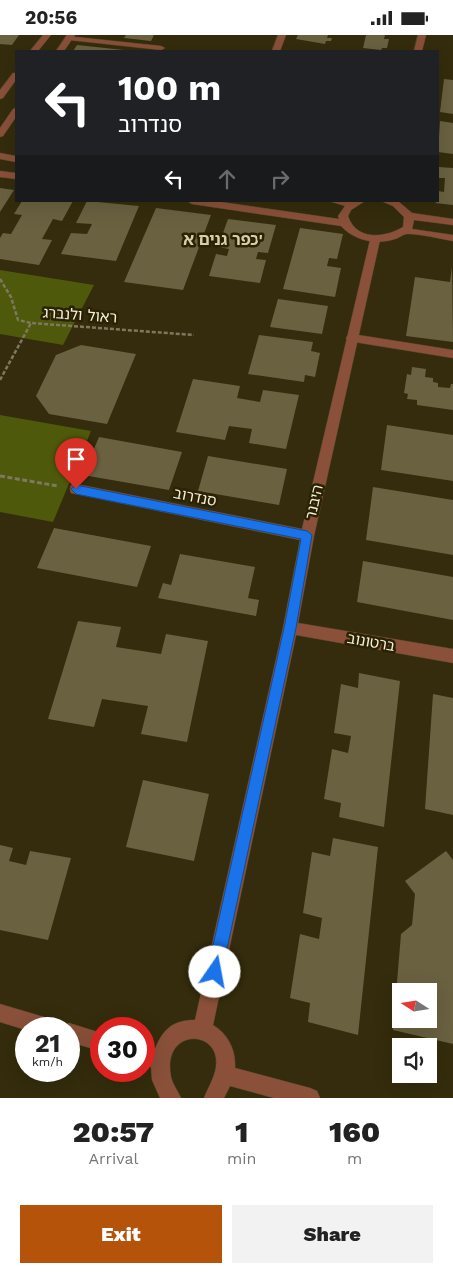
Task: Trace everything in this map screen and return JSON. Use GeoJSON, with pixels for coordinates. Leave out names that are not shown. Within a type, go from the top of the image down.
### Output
{"type":"FeatureCollection","features":[{"type":"Feature","properties":{"kind":"street"},"geometry":{"type":"LineString","coordinates":[[35,50],[47,35]]}},
{"type":"Feature","properties":{"kind":"street"},"geometry":{"type":"LineString","coordinates":[[276,50],[282,35]]}},
{"type":"Feature","properties":{"kind":"street"},"geometry":{"type":"LineString","coordinates":[[418,50],[422,35]]}},
{"type":"Feature","properties":{"kind":"street"},"geometry":{"type":"LineString","coordinates":[[61,50],[70,37],[161,48]]}},
{"type":"Feature","properties":{"kind":"street"},"geometry":{"type":"LineString","coordinates":[[0,96],[15,76]]}},
{"type":"Feature","properties":{"kind":"street"},"geometry":{"type":"LineString","coordinates":[[0,134],[15,112]]}},
{"type":"Feature","properties":{"kind":"street"},"geometry":{"type":"LineString","coordinates":[[0,156],[15,159]]}},
{"type":"Feature","properties":{"kind":"street"},"geometry":{"type":"LineString","coordinates":[[0,174],[15,176]]}},
{"type":"Feature","properties":{"kind":"street"},"geometry":{"type":"LineString","coordinates":[[199,202],[344,223]]}},
{"type":"Feature","properties":{"kind":"street"},"geometry":{"type":"LineString","coordinates":[[357,202],[345,210],[343,216],[344,223],[349,230],[358,235],[375,240],[389,239],[408,229],[409,216]]}},
{"type":"Feature","properties":{"kind":"street"},"geometry":{"type":"LineString","coordinates":[[389,202],[396,204],[409,216],[453,222]]}},
{"type":"Feature","properties":{"kind":"street"},"geometry":{"type":"LineString","coordinates":[[405,231],[453,238]]}},
{"type":"Feature","properties":{"kind":"street","name":"היבנר"},"geometry":{"type":"LineString","coordinates":[[202,1030],[290,628],[307,535],[375,240]]}},
{"type":"Feature","properties":{"kind":"street"},"geometry":{"type":"LineString","coordinates":[[352,337],[453,353]]}},
{"type":"Feature","properties":{"kind":"street","name":"סנדרוב"},"geometry":{"type":"LineString","coordinates":[[76,489],[307,535]]}},
{"type":"Feature","properties":{"kind":"street","name":"ברטונוב"},"geometry":{"type":"LineString","coordinates":[[290,628],[453,655]]}},
{"type":"Feature","properties":{"kind":"street"},"geometry":{"type":"LineString","coordinates":[[0,1013],[15,1017]]}},
{"type":"Feature","properties":{"kind":"street"},"geometry":{"type":"LineString","coordinates":[[155,1054],[175,1034],[185,1029],[196,1028],[216,1038],[223,1049],[226,1061],[226,1075],[214,1098]]}},
{"type":"Feature","properties":{"kind":"street"},"geometry":{"type":"LineString","coordinates":[[155,1064],[165,1090],[171,1098]]}},
{"type":"Feature","properties":{"kind":"street"},"geometry":{"type":"LineString","coordinates":[[226,1075],[310,1098]]}},
{"type":"Feature","properties":{"kind":"path"},"geometry":{"type":"LineString","coordinates":[[0,279],[11,297],[18,320],[31,323]]}},
{"type":"Feature","properties":{"kind":"path","name":"ראול ולנברג"},"geometry":{"type":"LineString","coordinates":[[0,380],[31,323],[194,335]]}},
{"type":"Feature","properties":{"kind":"path"},"geometry":{"type":"LineString","coordinates":[[0,476],[76,489]]}},
{"type":"Feature","properties":{"kind":"green space"},"geometry":{"type":"Polygon","coordinates":[[[0,270],[94,285],[63,345],[0,334],[0,270]]]}},
{"type":"Feature","properties":{"kind":"green space"},"geometry":{"type":"Polygon","coordinates":[[[0,415],[91,431],[53,522],[0,512],[0,415]]]}},
{"type":"Feature","properties":{"kind":"building"},"geometry":{"type":"Polygon","coordinates":[[[0,35],[19,35],[12,45],[0,44],[0,35]]]}},
{"type":"Feature","properties":{"kind":"building"},"geometry":{"type":"Polygon","coordinates":[[[126,35],[154,35],[151,41],[124,38],[126,35]]]}},
{"type":"Feature","properties":{"kind":"building"},"geometry":{"type":"Polygon","coordinates":[[[298,35],[328,35],[327,38],[332,38],[331,41],[326,41],[325,44],[296,39],[298,35]]]}},
{"type":"Feature","properties":{"kind":"building"},"geometry":{"type":"Polygon","coordinates":[[[366,35],[385,35],[384,39],[389,39],[387,48],[382,48],[381,50],[363,48],[366,35]]]}},
{"type":"Feature","properties":{"kind":"building"},"geometry":{"type":"Polygon","coordinates":[[[77,45],[124,50],[74,50],[77,45]]]}},
{"type":"Feature","properties":{"kind":"building"},"geometry":{"type":"Polygon","coordinates":[[[444,79],[453,80],[453,114],[440,112],[444,79]]]}},
{"type":"Feature","properties":{"kind":"building"},"geometry":{"type":"Polygon","coordinates":[[[440,121],[453,123],[453,154],[439,152],[440,121]]]}},
{"type":"Feature","properties":{"kind":"building"},"geometry":{"type":"Polygon","coordinates":[[[439,167],[453,168],[453,205],[435,203],[439,202],[439,191],[444,192],[445,178],[439,178],[439,167]]]}},
{"type":"Feature","properties":{"kind":"building"},"geometry":{"type":"Polygon","coordinates":[[[0,188],[14,190],[0,212],[0,188]]]}},
{"type":"Feature","properties":{"kind":"building"},"geometry":{"type":"Polygon","coordinates":[[[21,202],[72,202],[62,221],[53,219],[42,239],[52,240],[39,265],[0,259],[0,238],[3,233],[11,234],[22,215],[14,214],[21,202]]]}},
{"type":"Feature","properties":{"kind":"building"},"geometry":{"type":"Polygon","coordinates":[[[86,202],[139,206],[116,261],[61,254],[71,233],[87,234],[92,224],[76,223],[86,202]]]}},
{"type":"Feature","properties":{"kind":"building"},"geometry":{"type":"Polygon","coordinates":[[[156,208],[211,215],[183,290],[124,282],[156,208]]]}},
{"type":"Feature","properties":{"kind":"building"},"geometry":{"type":"Polygon","coordinates":[[[228,219],[276,225],[268,253],[258,252],[256,259],[266,260],[260,283],[209,276],[216,254],[227,256],[229,249],[218,247],[228,219]]]}},
{"type":"Feature","properties":{"kind":"building"},"geometry":{"type":"Polygon","coordinates":[[[300,228],[343,234],[337,259],[329,258],[327,266],[341,268],[335,297],[283,289],[300,228]]]}},
{"type":"Feature","properties":{"kind":"building"},"geometry":{"type":"Polygon","coordinates":[[[452,267],[453,342],[406,336],[415,277],[450,282],[452,267]]]}},
{"type":"Feature","properties":{"kind":"building"},"geometry":{"type":"Polygon","coordinates":[[[278,299],[328,306],[322,334],[270,327],[278,299]]]}},
{"type":"Feature","properties":{"kind":"building"},"geometry":{"type":"Polygon","coordinates":[[[259,335],[313,342],[311,351],[320,353],[315,377],[305,375],[304,382],[248,374],[259,335]]]}},
{"type":"Feature","properties":{"kind":"building"},"geometry":{"type":"Polygon","coordinates":[[[81,345],[136,354],[107,424],[49,414],[36,396],[56,355],[81,345]]]}},
{"type":"Feature","properties":{"kind":"building"},"geometry":{"type":"Polygon","coordinates":[[[412,367],[426,369],[425,377],[433,378],[433,382],[438,383],[438,387],[450,388],[451,384],[453,384],[453,410],[417,405],[417,400],[407,399],[408,394],[404,393],[407,374],[411,375],[412,367]]]}},
{"type":"Feature","properties":{"kind":"building"},"geometry":{"type":"Polygon","coordinates":[[[193,379],[240,386],[237,398],[260,402],[263,390],[299,395],[286,449],[249,443],[252,429],[229,426],[225,440],[176,432],[193,379]]]}},
{"type":"Feature","properties":{"kind":"building"},"geometry":{"type":"Polygon","coordinates":[[[387,425],[453,435],[453,481],[381,470],[387,425]]]}},
{"type":"Feature","properties":{"kind":"building"},"geometry":{"type":"Polygon","coordinates":[[[99,437],[182,452],[169,490],[83,475],[99,437]]]}},
{"type":"Feature","properties":{"kind":"building"},"geometry":{"type":"Polygon","coordinates":[[[208,456],[287,469],[279,505],[198,491],[208,456]]]}},
{"type":"Feature","properties":{"kind":"building"},"geometry":{"type":"Polygon","coordinates":[[[373,487],[453,500],[453,555],[366,540],[373,487]]]}},
{"type":"Feature","properties":{"kind":"building"},"geometry":{"type":"Polygon","coordinates":[[[54,528],[151,546],[137,587],[37,568],[54,528]]]}},
{"type":"Feature","properties":{"kind":"building"},"geometry":{"type":"Polygon","coordinates":[[[180,554],[255,567],[248,598],[259,600],[256,616],[158,598],[163,583],[171,585],[180,554]]]}},
{"type":"Feature","properties":{"kind":"building"},"geometry":{"type":"Polygon","coordinates":[[[363,561],[453,577],[453,620],[357,602],[363,561]]]}},
{"type":"Feature","properties":{"kind":"building"},"geometry":{"type":"Polygon","coordinates":[[[78,621],[121,627],[116,647],[161,654],[166,634],[208,641],[187,742],[141,734],[148,706],[102,699],[94,727],[48,719],[78,621]]]}},
{"type":"Feature","properties":{"kind":"building"},"geometry":{"type":"Polygon","coordinates":[[[359,673],[400,681],[384,827],[339,817],[341,803],[324,799],[332,749],[348,753],[351,736],[334,733],[341,684],[358,688],[359,673]]]}},
{"type":"Feature","properties":{"kind":"building"},"geometry":{"type":"Polygon","coordinates":[[[433,694],[453,698],[453,815],[425,809],[433,694]]]}},
{"type":"Feature","properties":{"kind":"building"},"geometry":{"type":"Polygon","coordinates":[[[143,780],[209,794],[194,861],[126,847],[143,780]]]}},
{"type":"Feature","properties":{"kind":"building"},"geometry":{"type":"Polygon","coordinates":[[[333,838],[378,847],[358,1035],[308,1022],[310,1003],[290,998],[300,934],[319,939],[322,918],[303,913],[312,852],[330,856],[333,838]]]}},
{"type":"Feature","properties":{"kind":"building"},"geometry":{"type":"Polygon","coordinates":[[[0,845],[13,848],[9,861],[26,865],[30,851],[71,858],[48,940],[0,930],[0,845]]]}},
{"type":"Feature","properties":{"kind":"building"},"geometry":{"type":"Polygon","coordinates":[[[446,851],[453,860],[453,1044],[437,1040],[437,1038],[427,1038],[393,1030],[393,1028],[438,1027],[438,983],[397,983],[401,934],[412,925],[415,894],[405,881],[446,851]]]}},
{"type":"Feature","properties":{"kind":"district","name":"כפר גנים א'"},"geometry":{"type":"Point","coordinates":[223,239]}},
{"type":"Feature","properties":{"kind":"route"},"geometry":{"type":"LineString","coordinates":[[76,489],[307,535],[290,628],[215,972]]}}]}
